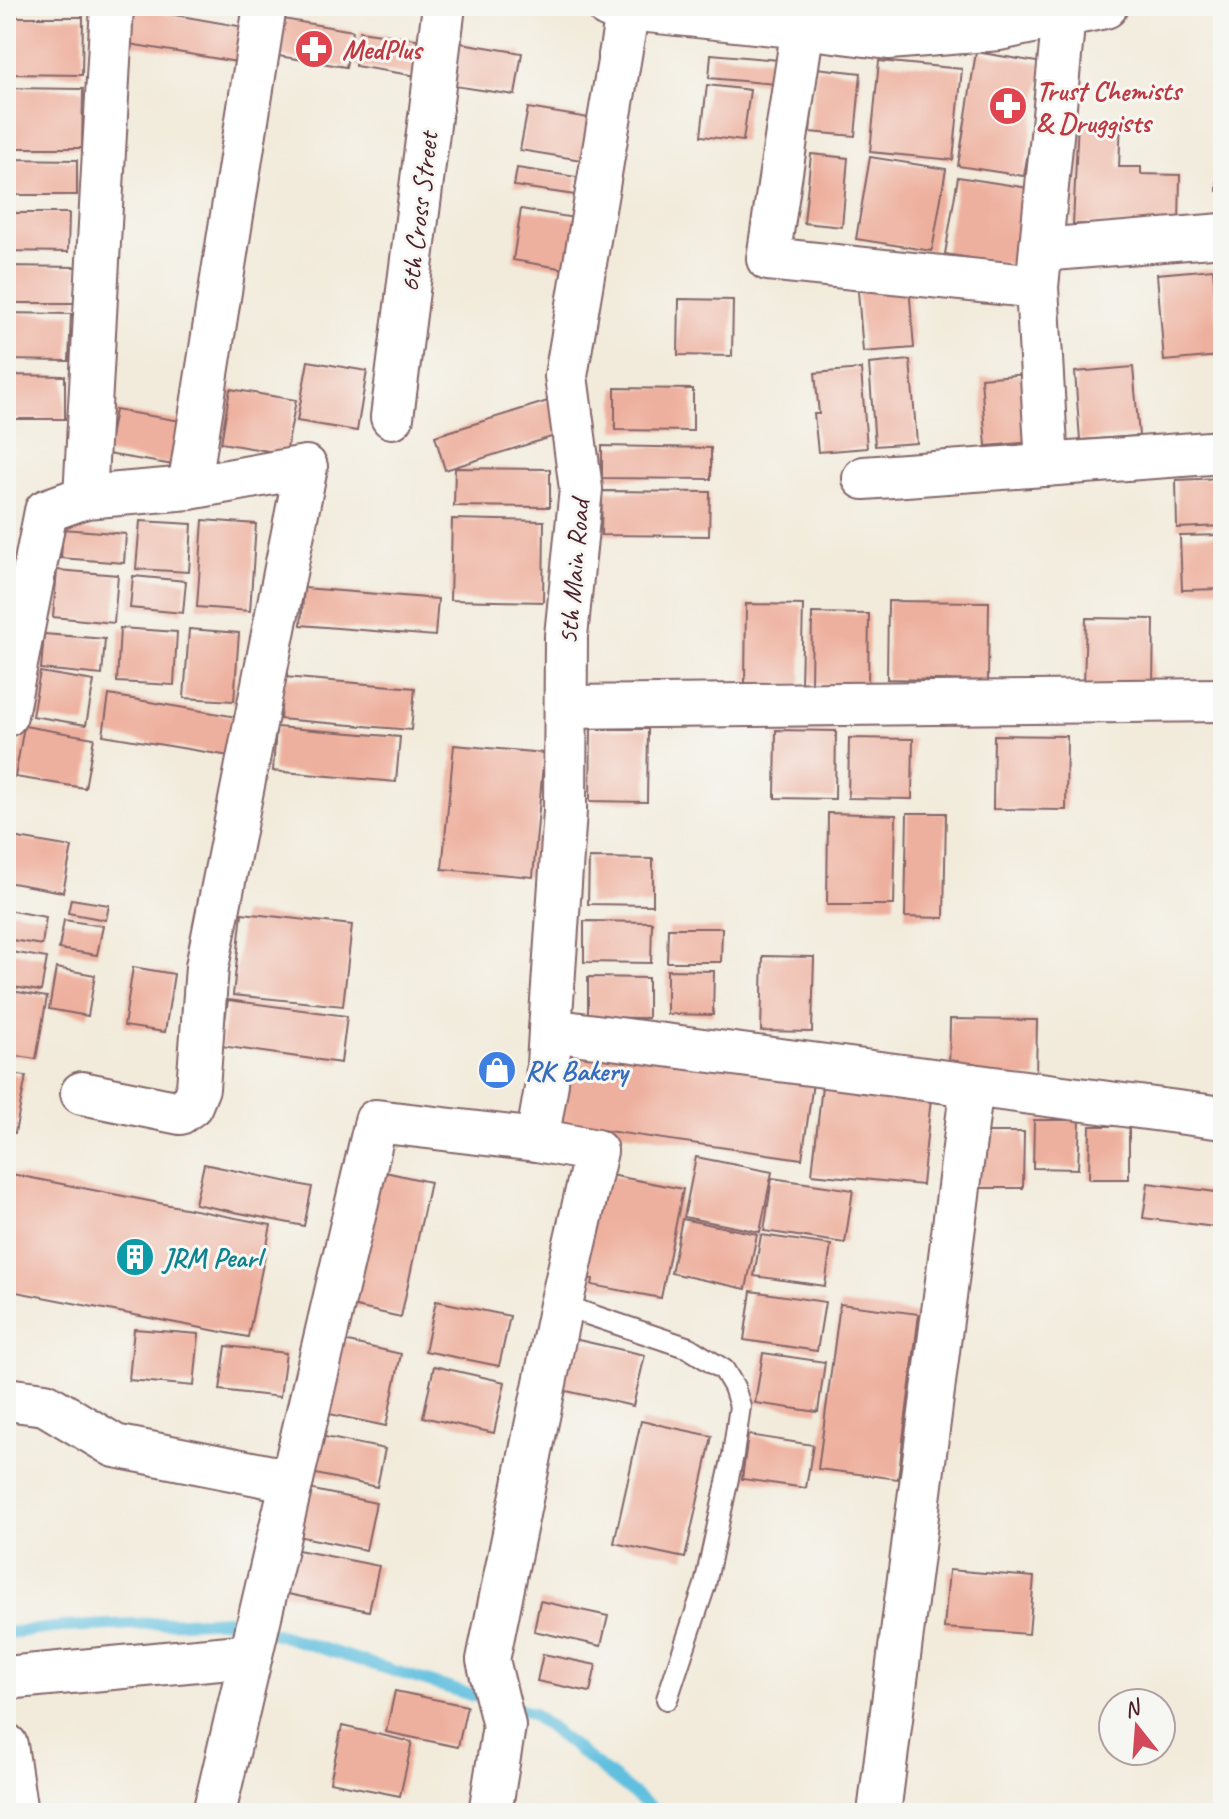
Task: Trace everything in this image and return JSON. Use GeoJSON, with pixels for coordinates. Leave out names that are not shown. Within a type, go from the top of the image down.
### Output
{"type":"FeatureCollection","features":[{"type":"Feature","properties":{"kind":"street"},"geometry":{"type":"LineString","coordinates":[[85,497],[112,6]]}},
{"type":"Feature","properties":{"kind":"street"},"geometry":{"type":"LineString","coordinates":[[189,488],[265,6]]}},
{"type":"Feature","properties":{"kind":"street","name":"6th Cross Street"},"geometry":{"type":"LineString","coordinates":[[392,417],[444,6]]}},
{"type":"Feature","properties":{"kind":"street"},"geometry":{"type":"LineString","coordinates":[[618,7],[889,37],[948,19],[999,28],[1085,11],[1039,268],[1047,465]]}},
{"type":"Feature","properties":{"kind":"street","name":"5th Main Road"},"geometry":{"type":"LineString","coordinates":[[537,1140],[547,1083],[565,811],[566,636],[581,489],[566,376],[618,7]]}},
{"type":"Feature","properties":{"kind":"street"},"geometry":{"type":"LineString","coordinates":[[803,26],[768,259],[1039,268],[1223,235]]}},
{"type":"Feature","properties":{"kind":"street"},"geometry":{"type":"LineString","coordinates":[[864,478],[1223,452]]}},
{"type":"Feature","properties":{"kind":"street"},"geometry":{"type":"LineString","coordinates":[[8,692],[46,511],[85,497],[189,488],[306,467],[207,967],[198,1088],[191,1105],[180,1113],[82,1093]]}},
{"type":"Feature","properties":{"kind":"street"},"geometry":{"type":"LineString","coordinates":[[566,707],[1223,700]]}},
{"type":"Feature","properties":{"kind":"street"},"geometry":{"type":"LineString","coordinates":[[550,1030],[1223,1118]]}},
{"type":"Feature","properties":{"kind":"street"},"geometry":{"type":"LineString","coordinates":[[879,1813],[972,1085]]}},
{"type":"Feature","properties":{"kind":"street"},"geometry":{"type":"LineString","coordinates":[[214,1813],[376,1121],[537,1140],[596,1151],[488,1660],[504,1726],[490,1813]]}},
{"type":"Feature","properties":{"kind":"street"},"geometry":{"type":"LineString","coordinates":[[6,1399],[45,1404],[115,1446],[292,1481]]}},
{"type":"Feature","properties":{"kind":"street"},"geometry":{"type":"LineString","coordinates":[[6,1678],[255,1637]]}},
{"type":"Feature","properties":{"kind":"street"},"geometry":{"type":"LineString","coordinates":[[6,1745],[16,1813]]}},
{"type":"Feature","properties":{"kind":"lane"},"geometry":{"type":"LineString","coordinates":[[561,1305],[689,1348],[724,1370],[740,1406],[733,1455],[705,1585],[667,1699]]}},
{"type":"Feature","properties":{"kind":"building"},"geometry":{"type":"Polygon","coordinates":[[[135,8],[244,27],[237,62],[129,44],[135,8]]]}},
{"type":"Feature","properties":{"kind":"building"},"geometry":{"type":"Polygon","coordinates":[[[6,17],[83,17],[82,75],[6,74],[6,17]]]}},
{"type":"Feature","properties":{"kind":"building"},"geometry":{"type":"Polygon","coordinates":[[[277,18],[353,31],[346,67],[272,55],[277,18]]]}},
{"type":"Feature","properties":{"kind":"building"},"geometry":{"type":"Polygon","coordinates":[[[360,31],[423,40],[417,76],[355,66],[360,31]]]}},
{"type":"Feature","properties":{"kind":"building"},"geometry":{"type":"Polygon","coordinates":[[[461,43],[522,53],[515,95],[454,86],[461,43]]]}},
{"type":"Feature","properties":{"kind":"building"},"geometry":{"type":"Polygon","coordinates":[[[976,52],[1043,63],[1024,176],[958,166],[976,52]]]}},
{"type":"Feature","properties":{"kind":"building"},"geometry":{"type":"Polygon","coordinates":[[[711,54],[779,60],[777,84],[709,78],[711,54]]]}},
{"type":"Feature","properties":{"kind":"building"},"geometry":{"type":"Polygon","coordinates":[[[879,61],[962,69],[953,160],[870,152],[879,61]]]}},
{"type":"Feature","properties":{"kind":"building"},"geometry":{"type":"Polygon","coordinates":[[[816,68],[861,73],[855,136],[810,132],[816,68]]]}},
{"type":"Feature","properties":{"kind":"building"},"geometry":{"type":"Polygon","coordinates":[[[707,85],[750,90],[743,141],[701,136],[707,85]]]}},
{"type":"Feature","properties":{"kind":"building"},"geometry":{"type":"Polygon","coordinates":[[[6,88],[83,89],[82,148],[6,148],[6,88]]]}},
{"type":"Feature","properties":{"kind":"building"},"geometry":{"type":"Polygon","coordinates":[[[528,108],[595,119],[588,161],[520,150],[528,108]]]}},
{"type":"Feature","properties":{"kind":"building"},"geometry":{"type":"Polygon","coordinates":[[[1219,117],[1223,117],[1223,191],[1217,191],[1219,117]]]}},
{"type":"Feature","properties":{"kind":"building"},"geometry":{"type":"Polygon","coordinates":[[[1078,119],[1121,121],[1119,167],[1141,167],[1141,174],[1180,175],[1179,226],[1073,224],[1078,119]]]}},
{"type":"Feature","properties":{"kind":"building"},"geometry":{"type":"Polygon","coordinates":[[[811,154],[848,158],[842,227],[804,223],[811,154]]]}},
{"type":"Feature","properties":{"kind":"building"},"geometry":{"type":"Polygon","coordinates":[[[870,157],[946,169],[932,251],[856,239],[870,157]]]}},
{"type":"Feature","properties":{"kind":"building"},"geometry":{"type":"Polygon","coordinates":[[[6,159],[77,160],[77,195],[6,195],[6,159]]]}},
{"type":"Feature","properties":{"kind":"building"},"geometry":{"type":"Polygon","coordinates":[[[517,168],[577,177],[575,195],[514,186],[517,168]]]}},
{"type":"Feature","properties":{"kind":"building"},"geometry":{"type":"Polygon","coordinates":[[[958,177],[1035,189],[1022,266],[945,254],[958,177]]]}},
{"type":"Feature","properties":{"kind":"building"},"geometry":{"type":"Polygon","coordinates":[[[521,209],[580,219],[571,270],[513,260],[521,209]]]}},
{"type":"Feature","properties":{"kind":"building"},"geometry":{"type":"Polygon","coordinates":[[[6,213],[69,213],[68,252],[6,251],[6,213]]]}},
{"type":"Feature","properties":{"kind":"building"},"geometry":{"type":"Polygon","coordinates":[[[6,266],[78,267],[77,303],[6,303],[6,266]]]}},
{"type":"Feature","properties":{"kind":"building"},"geometry":{"type":"Polygon","coordinates":[[[1213,269],[1220,356],[1164,361],[1157,274],[1213,269]]]}},
{"type":"Feature","properties":{"kind":"building"},"geometry":{"type":"Polygon","coordinates":[[[909,286],[914,348],[863,352],[858,291],[909,286]]]}},
{"type":"Feature","properties":{"kind":"building"},"geometry":{"type":"Polygon","coordinates":[[[679,299],[733,300],[732,356],[678,355],[679,299]]]}},
{"type":"Feature","properties":{"kind":"building"},"geometry":{"type":"Polygon","coordinates":[[[6,313],[71,314],[69,361],[6,360],[6,313]]]}},
{"type":"Feature","properties":{"kind":"building"},"geometry":{"type":"Polygon","coordinates":[[[910,360],[917,443],[875,446],[869,364],[910,360]]]}},
{"type":"Feature","properties":{"kind":"building"},"geometry":{"type":"Polygon","coordinates":[[[308,361],[367,371],[357,431],[297,421],[308,361]]]}},
{"type":"Feature","properties":{"kind":"building"},"geometry":{"type":"Polygon","coordinates":[[[1133,367],[1139,436],[1080,440],[1075,372],[1133,367]]]}},
{"type":"Feature","properties":{"kind":"building"},"geometry":{"type":"Polygon","coordinates":[[[861,369],[867,448],[818,452],[814,414],[819,414],[815,373],[861,369]]]}},
{"type":"Feature","properties":{"kind":"building"},"geometry":{"type":"Polygon","coordinates":[[[1028,374],[1033,442],[986,446],[981,378],[1028,374]]]}},
{"type":"Feature","properties":{"kind":"building"},"geometry":{"type":"Polygon","coordinates":[[[6,375],[65,376],[65,419],[6,419],[6,375]]]}},
{"type":"Feature","properties":{"kind":"building"},"geometry":{"type":"Polygon","coordinates":[[[615,388],[693,389],[693,431],[615,430],[615,388]]]}},
{"type":"Feature","properties":{"kind":"building"},"geometry":{"type":"Polygon","coordinates":[[[230,389],[296,400],[286,454],[221,443],[230,389]]]}},
{"type":"Feature","properties":{"kind":"building"},"geometry":{"type":"Polygon","coordinates":[[[551,400],[561,434],[445,470],[435,436],[551,400]]]}},
{"type":"Feature","properties":{"kind":"building"},"geometry":{"type":"Polygon","coordinates":[[[115,410],[187,422],[180,466],[107,454],[115,410]]]}},
{"type":"Feature","properties":{"kind":"building"},"geometry":{"type":"Polygon","coordinates":[[[602,446],[711,448],[711,479],[602,478],[602,446]]]}},
{"type":"Feature","properties":{"kind":"building"},"geometry":{"type":"Polygon","coordinates":[[[455,468],[550,469],[550,507],[454,506],[455,468]]]}},
{"type":"Feature","properties":{"kind":"building"},"geometry":{"type":"Polygon","coordinates":[[[1223,478],[1223,526],[1177,528],[1176,480],[1223,478]]]}},
{"type":"Feature","properties":{"kind":"building"},"geometry":{"type":"Polygon","coordinates":[[[602,491],[710,492],[709,536],[601,535],[602,491]]]}},
{"type":"Feature","properties":{"kind":"building"},"geometry":{"type":"Polygon","coordinates":[[[452,519],[544,521],[543,602],[450,600],[452,519]]]}},
{"type":"Feature","properties":{"kind":"building"},"geometry":{"type":"Polygon","coordinates":[[[203,520],[256,524],[250,611],[197,607],[203,520]]]}},
{"type":"Feature","properties":{"kind":"building"},"geometry":{"type":"Polygon","coordinates":[[[140,521],[192,524],[189,572],[136,569],[140,521]]]}},
{"type":"Feature","properties":{"kind":"building"},"geometry":{"type":"Polygon","coordinates":[[[63,529],[126,534],[124,563],[61,558],[63,529]]]}},
{"type":"Feature","properties":{"kind":"building"},"geometry":{"type":"Polygon","coordinates":[[[1223,535],[1223,589],[1182,590],[1180,536],[1223,535]]]}},
{"type":"Feature","properties":{"kind":"building"},"geometry":{"type":"Polygon","coordinates":[[[57,570],[118,575],[114,623],[53,617],[57,570]]]}},
{"type":"Feature","properties":{"kind":"building"},"geometry":{"type":"Polygon","coordinates":[[[133,576],[186,581],[183,613],[130,608],[133,576]]]}},
{"type":"Feature","properties":{"kind":"building"},"geometry":{"type":"Polygon","coordinates":[[[304,588],[438,599],[435,636],[301,625],[304,588]]]}},
{"type":"Feature","properties":{"kind":"building"},"geometry":{"type":"Polygon","coordinates":[[[888,601],[989,602],[988,681],[887,679],[888,601]]]}},
{"type":"Feature","properties":{"kind":"building"},"geometry":{"type":"Polygon","coordinates":[[[746,604],[803,605],[801,684],[745,683],[746,604]]]}},
{"type":"Feature","properties":{"kind":"building"},"geometry":{"type":"Polygon","coordinates":[[[812,613],[869,614],[868,685],[811,684],[812,613]]]}},
{"type":"Feature","properties":{"kind":"building"},"geometry":{"type":"Polygon","coordinates":[[[1086,618],[1154,619],[1153,686],[1084,685],[1086,618]]]}},
{"type":"Feature","properties":{"kind":"building"},"geometry":{"type":"Polygon","coordinates":[[[120,628],[177,632],[174,685],[117,682],[120,628]]]}},
{"type":"Feature","properties":{"kind":"building"},"geometry":{"type":"Polygon","coordinates":[[[189,629],[239,633],[234,701],[184,698],[189,629]]]}},
{"type":"Feature","properties":{"kind":"building"},"geometry":{"type":"Polygon","coordinates":[[[44,634],[105,639],[102,675],[41,669],[44,634]]]}},
{"type":"Feature","properties":{"kind":"building"},"geometry":{"type":"Polygon","coordinates":[[[40,672],[94,681],[86,725],[32,716],[40,672]]]}},
{"type":"Feature","properties":{"kind":"building"},"geometry":{"type":"Polygon","coordinates":[[[284,677],[415,688],[411,730],[280,719],[284,677]]]}},
{"type":"Feature","properties":{"kind":"building"},"geometry":{"type":"Polygon","coordinates":[[[109,695],[237,717],[230,756],[103,735],[109,695]]]}},
{"type":"Feature","properties":{"kind":"building"},"geometry":{"type":"Polygon","coordinates":[[[24,726],[94,738],[85,788],[15,777],[24,726]]]}},
{"type":"Feature","properties":{"kind":"building"},"geometry":{"type":"Polygon","coordinates":[[[276,727],[400,737],[396,782],[273,771],[276,727]]]}},
{"type":"Feature","properties":{"kind":"building"},"geometry":{"type":"Polygon","coordinates":[[[591,729],[648,729],[647,802],[590,801],[591,729]]]}},
{"type":"Feature","properties":{"kind":"building"},"geometry":{"type":"Polygon","coordinates":[[[776,730],[836,731],[835,799],[775,798],[776,730]]]}},
{"type":"Feature","properties":{"kind":"building"},"geometry":{"type":"Polygon","coordinates":[[[994,735],[1067,736],[1066,810],[993,809],[994,735]]]}},
{"type":"Feature","properties":{"kind":"building"},"geometry":{"type":"Polygon","coordinates":[[[849,738],[913,739],[912,799],[848,798],[849,738]]]}},
{"type":"Feature","properties":{"kind":"building"},"geometry":{"type":"Polygon","coordinates":[[[454,745],[544,753],[533,877],[442,869],[454,745]]]}},
{"type":"Feature","properties":{"kind":"building"},"geometry":{"type":"Polygon","coordinates":[[[828,813],[896,815],[894,905],[827,905],[828,813]]]}},
{"type":"Feature","properties":{"kind":"building"},"geometry":{"type":"Polygon","coordinates":[[[907,813],[946,813],[944,918],[905,917],[907,813]]]}},
{"type":"Feature","properties":{"kind":"building"},"geometry":{"type":"Polygon","coordinates":[[[6,836],[72,847],[63,892],[6,882],[6,836]]]}},
{"type":"Feature","properties":{"kind":"building"},"geometry":{"type":"Polygon","coordinates":[[[589,858],[653,859],[653,905],[588,904],[589,858]]]}},
{"type":"Feature","properties":{"kind":"building"},"geometry":{"type":"Polygon","coordinates":[[[71,899],[109,905],[106,920],[68,913],[71,899]]]}},
{"type":"Feature","properties":{"kind":"building"},"geometry":{"type":"Polygon","coordinates":[[[6,910],[46,917],[42,945],[6,939],[6,910]]]}},
{"type":"Feature","properties":{"kind":"building"},"geometry":{"type":"Polygon","coordinates":[[[242,913],[352,925],[343,1006],[233,995],[242,913]]]}},
{"type":"Feature","properties":{"kind":"building"},"geometry":{"type":"Polygon","coordinates":[[[64,920],[103,926],[97,955],[59,949],[64,920]]]}},
{"type":"Feature","properties":{"kind":"building"},"geometry":{"type":"Polygon","coordinates":[[[584,921],[652,922],[651,963],[584,962],[584,921]]]}},
{"type":"Feature","properties":{"kind":"building"},"geometry":{"type":"Polygon","coordinates":[[[668,928],[722,928],[721,962],[667,962],[668,928]]]}},
{"type":"Feature","properties":{"kind":"building"},"geometry":{"type":"Polygon","coordinates":[[[6,951],[47,958],[41,991],[6,986],[6,951]]]}},
{"type":"Feature","properties":{"kind":"building"},"geometry":{"type":"Polygon","coordinates":[[[763,956],[814,957],[812,1032],[761,1031],[763,956]]]}},
{"type":"Feature","properties":{"kind":"building"},"geometry":{"type":"Polygon","coordinates":[[[133,967],[174,974],[165,1032],[124,1026],[133,967]]]}},
{"type":"Feature","properties":{"kind":"building"},"geometry":{"type":"Polygon","coordinates":[[[56,968],[95,975],[88,1016],[49,1009],[56,968]]]}},
{"type":"Feature","properties":{"kind":"building"},"geometry":{"type":"Polygon","coordinates":[[[667,970],[714,971],[713,1015],[667,1014],[667,970]]]}},
{"type":"Feature","properties":{"kind":"building"},"geometry":{"type":"Polygon","coordinates":[[[588,977],[648,978],[648,1018],[588,1017],[588,977]]]}},
{"type":"Feature","properties":{"kind":"building"},"geometry":{"type":"Polygon","coordinates":[[[6,990],[47,997],[36,1059],[6,1054],[6,990]]]}},
{"type":"Feature","properties":{"kind":"building"},"geometry":{"type":"Polygon","coordinates":[[[228,1000],[347,1016],[341,1063],[221,1046],[228,1000]]]}},
{"type":"Feature","properties":{"kind":"building"},"geometry":{"type":"Polygon","coordinates":[[[950,1019],[1037,1020],[1036,1078],[949,1077],[950,1019]]]}},
{"type":"Feature","properties":{"kind":"building"},"geometry":{"type":"Polygon","coordinates":[[[572,1041],[814,1076],[802,1159],[559,1124],[572,1041]]]}},
{"type":"Feature","properties":{"kind":"building"},"geometry":{"type":"Polygon","coordinates":[[[6,1073],[26,1076],[15,1133],[6,1131],[6,1073]]]}},
{"type":"Feature","properties":{"kind":"building"},"geometry":{"type":"Polygon","coordinates":[[[823,1077],[932,1088],[922,1185],[812,1174],[823,1077]]]}},
{"type":"Feature","properties":{"kind":"building"},"geometry":{"type":"Polygon","coordinates":[[[1034,1120],[1080,1120],[1078,1169],[1033,1168],[1034,1120]]]}},
{"type":"Feature","properties":{"kind":"building"},"geometry":{"type":"Polygon","coordinates":[[[1090,1126],[1129,1126],[1129,1179],[1089,1179],[1090,1126]]]}},
{"type":"Feature","properties":{"kind":"building"},"geometry":{"type":"Polygon","coordinates":[[[977,1132],[1024,1132],[1023,1188],[976,1188],[977,1132]]]}},
{"type":"Feature","properties":{"kind":"building"},"geometry":{"type":"Polygon","coordinates":[[[696,1157],[772,1172],[760,1232],[684,1217],[696,1157]]]}},
{"type":"Feature","properties":{"kind":"building"},"geometry":{"type":"Polygon","coordinates":[[[204,1164],[312,1187],[304,1226],[195,1204],[204,1164]]]}},
{"type":"Feature","properties":{"kind":"building"},"geometry":{"type":"Polygon","coordinates":[[[376,1170],[430,1182],[401,1317],[347,1305],[376,1170]]]}},
{"type":"Feature","properties":{"kind":"building","name":"JRM Pearl"},"geometry":{"type":"Polygon","coordinates":[[[6,1173],[271,1225],[248,1337],[6,1290],[6,1173]]]}},
{"type":"Feature","properties":{"kind":"building"},"geometry":{"type":"Polygon","coordinates":[[[600,1173],[683,1189],[661,1298],[592,1285],[593,1279],[579,1277],[600,1173]]]}},
{"type":"Feature","properties":{"kind":"building"},"geometry":{"type":"Polygon","coordinates":[[[772,1178],[853,1190],[845,1243],[764,1231],[772,1178]]]}},
{"type":"Feature","properties":{"kind":"building"},"geometry":{"type":"Polygon","coordinates":[[[1148,1183],[1223,1193],[1223,1228],[1143,1218],[1148,1183]]]}},
{"type":"Feature","properties":{"kind":"building"},"geometry":{"type":"Polygon","coordinates":[[[682,1219],[757,1234],[746,1289],[671,1273],[682,1219]]]}},
{"type":"Feature","properties":{"kind":"building"},"geometry":{"type":"Polygon","coordinates":[[[761,1235],[831,1245],[825,1286],[754,1276],[761,1235]]]}},
{"type":"Feature","properties":{"kind":"building"},"geometry":{"type":"Polygon","coordinates":[[[751,1291],[825,1302],[817,1351],[744,1340],[751,1291]]]}},
{"type":"Feature","properties":{"kind":"building"},"geometry":{"type":"Polygon","coordinates":[[[436,1301],[510,1316],[499,1366],[425,1351],[436,1301]]]}},
{"type":"Feature","properties":{"kind":"building"},"geometry":{"type":"Polygon","coordinates":[[[840,1304],[919,1314],[898,1479],[818,1469],[840,1304]]]}},
{"type":"Feature","properties":{"kind":"building"},"geometry":{"type":"Polygon","coordinates":[[[134,1329],[199,1334],[194,1386],[129,1380],[134,1329]]]}},
{"type":"Feature","properties":{"kind":"building"},"geometry":{"type":"Polygon","coordinates":[[[326,1337],[401,1354],[386,1426],[311,1410],[326,1337]]]}},
{"type":"Feature","properties":{"kind":"building"},"geometry":{"type":"Polygon","coordinates":[[[574,1339],[645,1355],[633,1406],[562,1390],[574,1339]]]}},
{"type":"Feature","properties":{"kind":"building"},"geometry":{"type":"Polygon","coordinates":[[[226,1346],[286,1353],[280,1397],[220,1390],[226,1346]]]}},
{"type":"Feature","properties":{"kind":"building"},"geometry":{"type":"Polygon","coordinates":[[[763,1353],[825,1362],[818,1412],[755,1403],[763,1353]]]}},
{"type":"Feature","properties":{"kind":"building"},"geometry":{"type":"Polygon","coordinates":[[[434,1366],[505,1382],[494,1433],[423,1417],[434,1366]]]}},
{"type":"Feature","properties":{"kind":"building"},"geometry":{"type":"Polygon","coordinates":[[[641,1421],[712,1436],[685,1558],[614,1543],[641,1421]]]}},
{"type":"Feature","properties":{"kind":"building"},"geometry":{"type":"Polygon","coordinates":[[[305,1433],[385,1449],[377,1487],[297,1470],[305,1433]]]}},
{"type":"Feature","properties":{"kind":"building"},"geometry":{"type":"Polygon","coordinates":[[[748,1435],[813,1445],[806,1488],[742,1479],[748,1435]]]}},
{"type":"Feature","properties":{"kind":"building"},"geometry":{"type":"Polygon","coordinates":[[[299,1487],[376,1503],[366,1550],[288,1534],[299,1487]]]}},
{"type":"Feature","properties":{"kind":"building"},"geometry":{"type":"Polygon","coordinates":[[[293,1549],[379,1566],[369,1611],[283,1593],[293,1549]]]}},
{"type":"Feature","properties":{"kind":"building"},"geometry":{"type":"Polygon","coordinates":[[[949,1570],[1034,1577],[1029,1634],[944,1628],[949,1570]]]}},
{"type":"Feature","properties":{"kind":"building"},"geometry":{"type":"Polygon","coordinates":[[[540,1601],[608,1616],[601,1646],[534,1631],[540,1601]]]}},
{"type":"Feature","properties":{"kind":"building"},"geometry":{"type":"Polygon","coordinates":[[[543,1654],[596,1665],[590,1692],[537,1681],[543,1654]]]}},
{"type":"Feature","properties":{"kind":"building"},"geometry":{"type":"Polygon","coordinates":[[[395,1691],[467,1706],[458,1747],[386,1732],[395,1691]]]}},
{"type":"Feature","properties":{"kind":"building"},"geometry":{"type":"Polygon","coordinates":[[[342,1726],[412,1742],[400,1796],[330,1782],[342,1726]]]}},
{"type":"Feature","properties":{"kind":"waterway"},"geometry":{"type":"LineString","coordinates":[[6,1633],[64,1627],[231,1620],[490,1701]]}},
{"type":"Feature","properties":{"kind":"waterway"},"geometry":{"type":"LineString","coordinates":[[508,1706],[531,1713],[658,1813]]}},
{"type":"Feature","properties":{"kind":"place","name":"MedPlus"},"geometry":{"type":"Point","coordinates":[314,49]}},
{"type":"Feature","properties":{"kind":"place","name":"Trust Chemists & Druggists"},"geometry":{"type":"Point","coordinates":[1008,106]}},
{"type":"Feature","properties":{"kind":"place","name":"RK Bakery"},"geometry":{"type":"Point","coordinates":[497,1070]}},
{"type":"Feature","properties":{"kind":"place","name":"JRM Pearl"},"geometry":{"type":"Point","coordinates":[135,1257]}}]}
